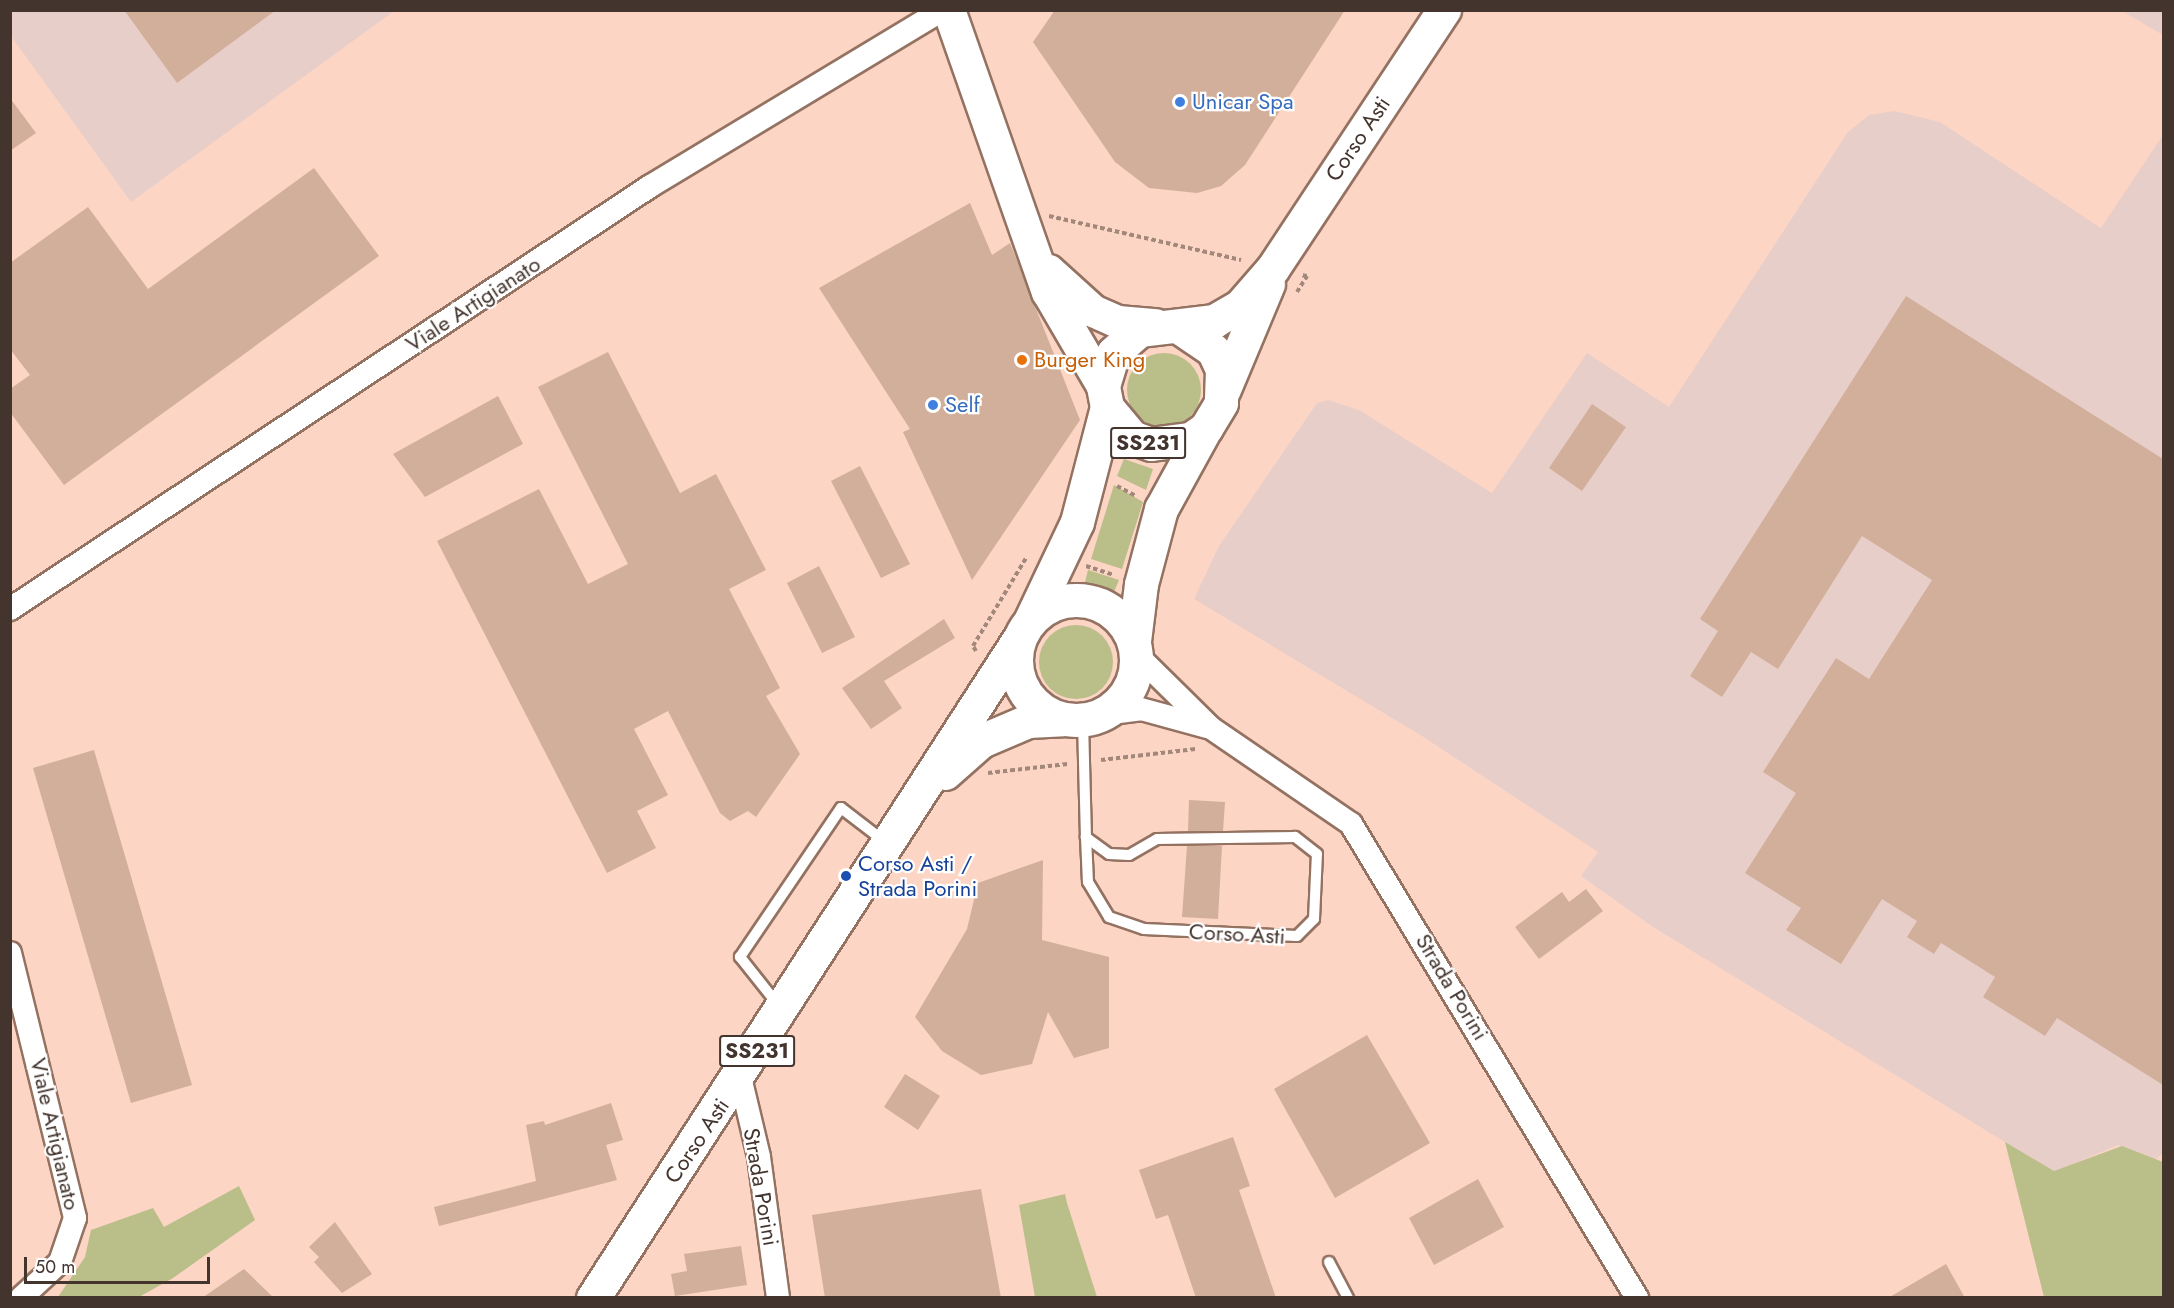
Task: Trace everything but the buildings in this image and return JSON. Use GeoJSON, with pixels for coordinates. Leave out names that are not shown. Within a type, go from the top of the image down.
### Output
{"type":"FeatureCollection","features":[{"type":"Feature","properties":{"kind":"main road","name":"Corso Asti"},"geometry":{"type":"LineString","coordinates":[[1167,326],[1214,321],[1240,306],[1273,268],[1443,10]]}},
{"type":"Feature","properties":{"kind":"main road","name":"Corso Asti"},"geometry":{"type":"LineString","coordinates":[[1224,389],[1273,268]]}},
{"type":"Feature","properties":{"kind":"main road"},"geometry":{"type":"LineString","coordinates":[[1167,326],[1213,350],[1224,389]]}},
{"type":"Feature","properties":{"kind":"main road","name":"SS231"},"geometry":{"type":"LineString","coordinates":[[1167,326],[1124,340],[1105,369],[1105,397],[1132,437],[1151,444],[1190,440],[1206,428]]}},
{"type":"Feature","properties":{"kind":"main road","name":"SS231"},"geometry":{"type":"LineString","coordinates":[[1135,648],[1113,612],[1079,599],[1044,608],[1025,630],[1015,659],[1028,697],[1083,717],[1129,689],[1135,648],[1141,584],[1161,509],[1206,428],[1224,389]]}},
{"type":"Feature","properties":{"kind":"main road","name":"Corso Asti"},"geometry":{"type":"LineString","coordinates":[[593,1298],[783,1011],[917,803],[993,677],[1025,630],[1063,558],[1091,473],[1105,397]]}},
{"type":"Feature","properties":{"kind":"main road","name":"Corso Asti"},"geometry":{"type":"LineString","coordinates":[[917,803],[981,741],[1028,721],[1083,717]]}},
{"type":"Feature","properties":{"kind":"street","name":"Viale Artigianato"},"geometry":{"type":"LineString","coordinates":[[10,609],[650,187],[942,10]]}},
{"type":"Feature","properties":{"kind":"street","name":"Corso Asti"},"geometry":{"type":"LineString","coordinates":[[949,10],[1041,262],[1048,292],[1105,397]]}},
{"type":"Feature","properties":{"kind":"street","name":"Corso Asti"},"geometry":{"type":"LineString","coordinates":[[1041,262],[1093,311],[1118,322],[1167,326]]}},
{"type":"Feature","properties":{"kind":"street","name":"Strada Porini"},"geometry":{"type":"LineString","coordinates":[[1135,648],[1211,728],[1335,808],[1366,842],[1637,1298]]}},
{"type":"Feature","properties":{"kind":"street","name":"Strada Porini"},"geometry":{"type":"LineString","coordinates":[[1083,717],[1141,709],[1211,728]]}},
{"type":"Feature","properties":{"kind":"street","name":"Viale Artigianato"},"geometry":{"type":"LineString","coordinates":[[10,953],[75,1218],[60,1262],[21,1298]]}},
{"type":"Feature","properties":{"kind":"street","name":"Strada Porini"},"geometry":{"type":"LineString","coordinates":[[740,1077],[759,1157],[778,1298]]}},
{"type":"Feature","properties":{"kind":"lane","name":"Corso Asti"},"geometry":{"type":"LineString","coordinates":[[1083,717],[1086,837],[1088,882],[1109,917],[1144,929],[1297,936],[1314,920],[1317,854],[1295,837],[1157,839],[1129,855],[1109,854],[1086,837]]}},
{"type":"Feature","properties":{"kind":"lane"},"geometry":{"type":"LineString","coordinates":[[783,1011],[740,957],[841,808],[890,845]]}},
{"type":"Feature","properties":{"kind":"lane"},"geometry":{"type":"LineString","coordinates":[[1329,1262],[1348,1298]]}},
{"type":"Feature","properties":{"kind":"path"},"geometry":{"type":"LineString","coordinates":[[1091,473],[1161,509]]}},
{"type":"Feature","properties":{"kind":"path"},"geometry":{"type":"LineString","coordinates":[[993,677],[973,646],[1032,548]]}},
{"type":"Feature","properties":{"kind":"path"},"geometry":{"type":"LineString","coordinates":[[1063,558],[1141,584]]}},
{"type":"Feature","properties":{"kind":"shaded area"},"geometry":{"type":"Polygon","coordinates":[[[10,11],[394,11],[131,202],[11,36],[10,11]]]}},
{"type":"Feature","properties":{"kind":"shaded area"},"geometry":{"type":"Polygon","coordinates":[[[2122,11],[2163,11],[2163,35],[2122,11]]]}},
{"type":"Feature","properties":{"kind":"shaded area"},"geometry":{"type":"Polygon","coordinates":[[[1894,111],[1940,122],[2101,228],[2163,135],[2163,1153],[2156,1159],[2118,1145],[2054,1172],[1653,927],[1581,876],[1598,852],[1422,736],[1194,599],[1219,546],[1317,403],[1328,400],[1359,410],[1492,493],[1587,353],[1669,407],[1848,132],[1869,115],[1894,111]]]}},
{"type":"Feature","properties":{"kind":"green space"},"geometry":{"type":"Polygon","coordinates":[[[1157,353],[1171,353],[1185,359],[1195,369],[1201,383],[1201,397],[1195,411],[1185,421],[1171,427],[1157,427],[1143,421],[1133,411],[1127,397],[1127,383],[1133,369],[1143,359],[1157,353]]]}},
{"type":"Feature","properties":{"kind":"green space"},"geometry":{"type":"Polygon","coordinates":[[[1124,459],[1153,469],[1146,490],[1117,476],[1124,459]]]}},
{"type":"Feature","properties":{"kind":"green space"},"geometry":{"type":"Polygon","coordinates":[[[1114,485],[1143,502],[1122,569],[1091,559],[1114,485]]]}},
{"type":"Feature","properties":{"kind":"green space"},"geometry":{"type":"Polygon","coordinates":[[[1088,570],[1119,580],[1114,592],[1085,582],[1088,570]]]}},
{"type":"Feature","properties":{"kind":"green space"},"geometry":{"type":"Polygon","coordinates":[[[1069,625],[1083,625],[1097,631],[1107,641],[1113,655],[1111,676],[1097,693],[1083,699],[1069,699],[1055,693],[1045,683],[1039,669],[1039,655],[1045,641],[1055,631],[1069,625]]]}},
{"type":"Feature","properties":{"kind":"green space"},"geometry":{"type":"Polygon","coordinates":[[[2005,1142],[2054,1171],[2122,1146],[2163,1162],[2163,1297],[2044,1297],[2005,1142]]]}},
{"type":"Feature","properties":{"kind":"green space"},"geometry":{"type":"Polygon","coordinates":[[[239,1186],[255,1220],[173,1278],[139,1297],[58,1297],[85,1257],[91,1230],[153,1208],[164,1227],[239,1186]]]}},
{"type":"Feature","properties":{"kind":"green space"},"geometry":{"type":"Polygon","coordinates":[[[1065,1194],[1097,1297],[1035,1297],[1019,1205],[1065,1194]]]}},
{"type":"Feature","properties":{"kind":"place","name":"Unicar Spa"},"geometry":{"type":"Point","coordinates":[1180,102]}},
{"type":"Feature","properties":{"kind":"place","name":"Burger King"},"geometry":{"type":"Point","coordinates":[1022,360]}},
{"type":"Feature","properties":{"kind":"place","name":"Self"},"geometry":{"type":"Point","coordinates":[933,405]}},
{"type":"Feature","properties":{"kind":"place","name":"Corso Asti / Strada Porini"},"geometry":{"type":"Point","coordinates":[846,876]}}]}
